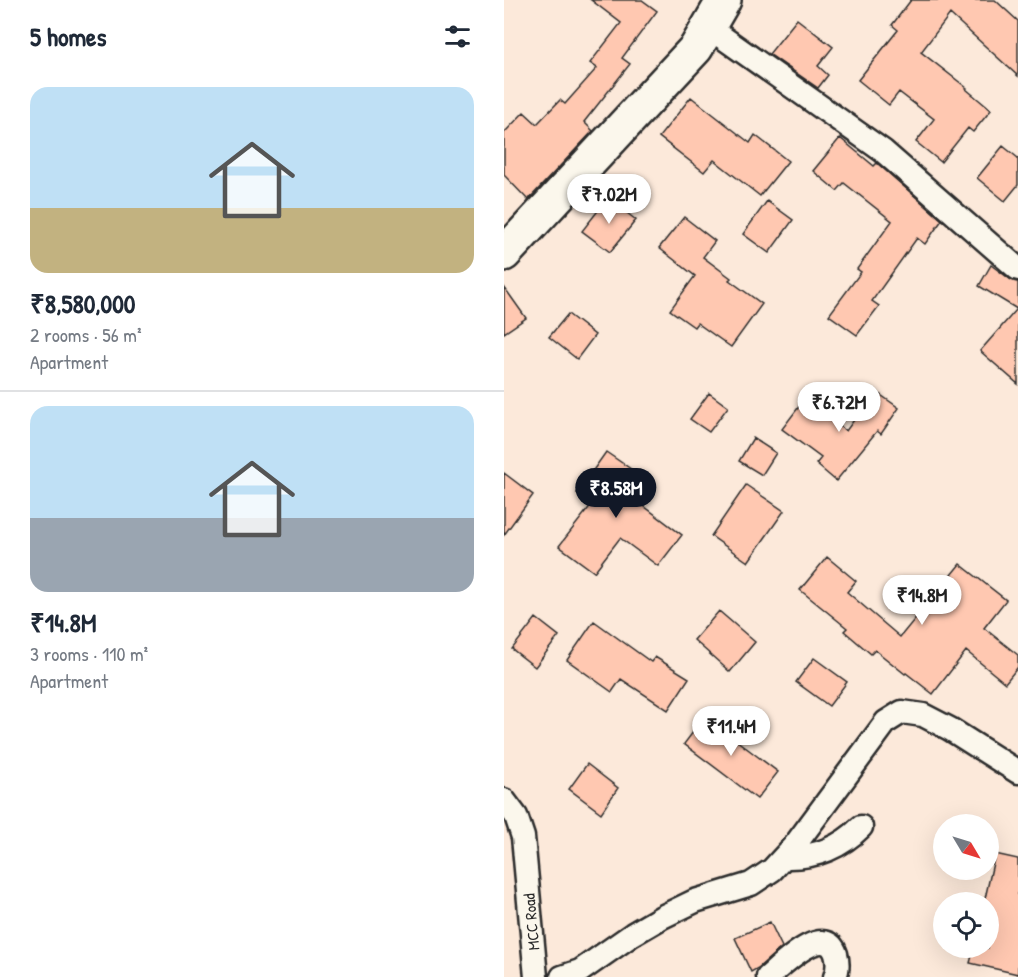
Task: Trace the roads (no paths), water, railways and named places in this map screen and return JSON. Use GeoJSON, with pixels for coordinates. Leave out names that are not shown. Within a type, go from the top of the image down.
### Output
{"type":"FeatureCollection","features":[{"type":"Feature","properties":{"kind":"main road"},"geometry":{"type":"LineString","coordinates":[[504,254],[696,48],[716,13]]}},
{"type":"Feature","properties":{"kind":"street"},"geometry":{"type":"LineString","coordinates":[[716,13],[883,151],[1018,269]]}},
{"type":"Feature","properties":{"kind":"street"},"geometry":{"type":"LineString","coordinates":[[562,977],[580,971],[662,917],[694,901],[751,884],[772,870],[785,857],[886,722],[902,712],[923,715],[950,729],[1018,772]]}},
{"type":"Feature","properties":{"kind":"street","name":"MCC Road"},"geometry":{"type":"LineString","coordinates":[[504,800],[516,816],[523,837],[536,977]]}},
{"type":"Feature","properties":{"kind":"street"},"geometry":{"type":"LineString","coordinates":[[785,857],[800,857],[830,849],[849,839],[861,827]]}},
{"type":"Feature","properties":{"kind":"street"},"geometry":{"type":"LineString","coordinates":[[768,977],[798,951],[816,943],[826,943],[834,948],[837,958],[835,977]]}}]}
